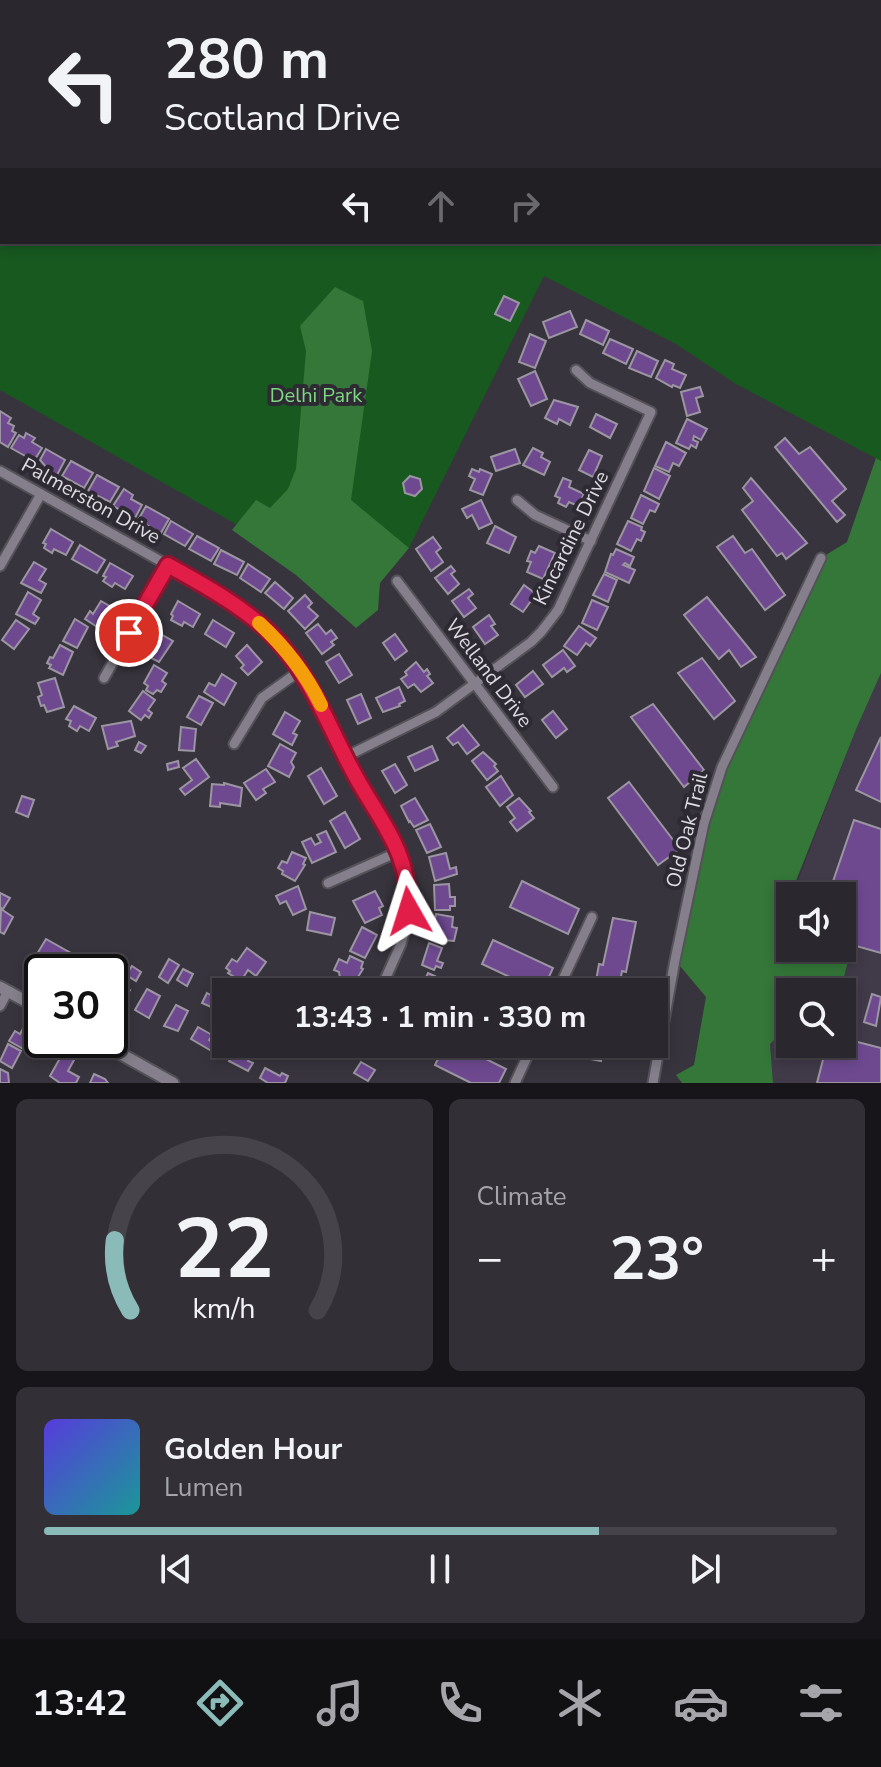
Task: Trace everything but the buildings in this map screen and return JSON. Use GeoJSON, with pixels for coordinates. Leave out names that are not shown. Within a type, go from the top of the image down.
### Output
{"type":"FeatureCollection","features":[{"type":"Feature","properties":{"kind":"street","name":"Kincardine Drive"},"geometry":{"type":"LineString","coordinates":[[345,757],[414,725],[531,642],[551,622],[651,412],[590,383],[576,370]]}},
{"type":"Feature","properties":{"kind":"street","name":"Palmerston Drive"},"geometry":{"type":"LineString","coordinates":[[0,471],[221,595],[254,619],[286,650],[316,694],[345,757],[398,852],[406,877],[409,911],[401,944],[386,978]]}},
{"type":"Feature","properties":{"kind":"street"},"geometry":{"type":"LineString","coordinates":[[0,566],[41,494]]}},
{"type":"Feature","properties":{"kind":"street"},"geometry":{"type":"LineString","coordinates":[[517,500],[535,515],[591,541]]}},
{"type":"Feature","properties":{"kind":"street","name":"Old Oak Trail"},"geometry":{"type":"LineString","coordinates":[[653,1083],[675,960],[712,795],[722,767],[821,558]]}},
{"type":"Feature","properties":{"kind":"street"},"geometry":{"type":"LineString","coordinates":[[104,678],[168,565]]}},
{"type":"Feature","properties":{"kind":"street","name":"Welland Drive"},"geometry":{"type":"LineString","coordinates":[[397,581],[553,787]]}},
{"type":"Feature","properties":{"kind":"street"},"geometry":{"type":"LineString","coordinates":[[234,744],[262,698],[301,670]]}},
{"type":"Feature","properties":{"kind":"street"},"geometry":{"type":"LineString","coordinates":[[328,883],[398,852]]}},
{"type":"Feature","properties":{"kind":"street"},"geometry":{"type":"LineString","coordinates":[[564,978],[592,917]]}},
{"type":"Feature","properties":{"kind":"street"},"geometry":{"type":"LineString","coordinates":[[0,1006],[4,989],[24,1000]]}},
{"type":"Feature","properties":{"kind":"street"},"geometry":{"type":"LineString","coordinates":[[128,1058],[173,1083]]}},
{"type":"Feature","properties":{"kind":"street"},"geometry":{"type":"LineString","coordinates":[[515,1083],[527,1058]]}},
{"type":"Feature","properties":{"kind":"shaded area"},"geometry":{"type":"Polygon","coordinates":[[[881,673],[881,1083],[773,1083],[770,1044],[776,1039],[776,1058],[856,1058],[856,978],[844,978],[848,962],[856,962],[856,882],[797,882],[881,673]]]}},
{"type":"Feature","properties":{"kind":"green space","name":"Delhi Park"},"geometry":{"type":"Polygon","coordinates":[[[0,244],[881,244],[881,461],[736,384],[676,344],[544,276],[409,548],[366,598],[0,390],[0,244]]]}},
{"type":"Feature","properties":{"kind":"green space"},"geometry":{"type":"Polygon","coordinates":[[[335,287],[363,301],[372,351],[351,500],[409,548],[380,583],[378,610],[356,628],[296,575],[232,530],[256,500],[270,508],[288,489],[296,469],[306,351],[300,326],[335,287]]]}},
{"type":"Feature","properties":{"kind":"green space"},"geometry":{"type":"Polygon","coordinates":[[[876,458],[881,461],[881,673],[796,882],[776,882],[776,962],[848,962],[844,978],[776,978],[776,1038],[770,1044],[773,1083],[682,1083],[676,1075],[694,1065],[706,997],[675,960],[712,795],[821,558],[847,542],[876,458]]]}},
{"type":"Feature","properties":{"kind":"slow traffic"},"geometry":{"type":"LineString","coordinates":[[259,623],[286,650],[321,705]]}},
{"type":"Feature","properties":{"kind":"route"},"geometry":{"type":"LineString","coordinates":[[129,633],[168,565],[221,595],[269,632],[286,650],[316,694],[345,757],[398,852],[406,877],[409,911]]}}]}
